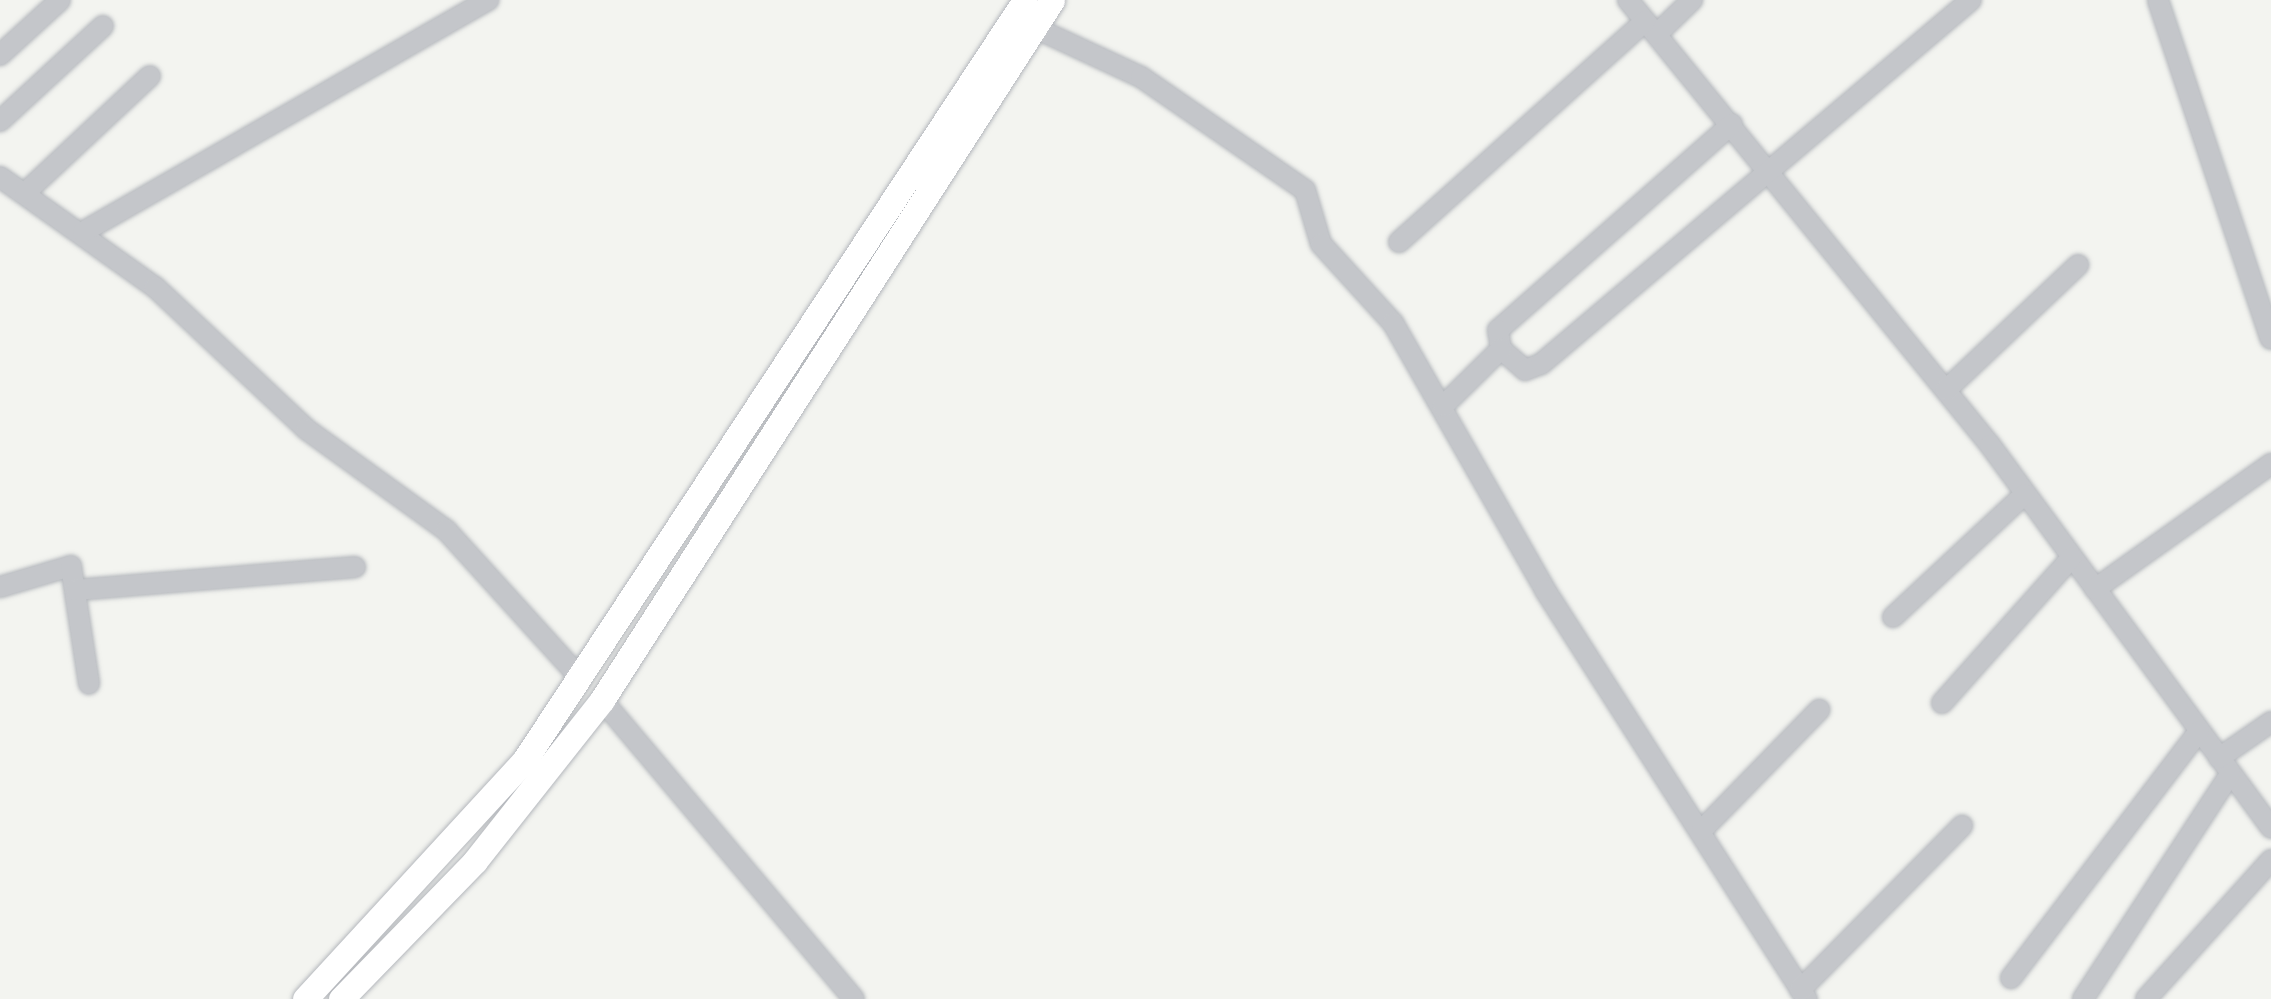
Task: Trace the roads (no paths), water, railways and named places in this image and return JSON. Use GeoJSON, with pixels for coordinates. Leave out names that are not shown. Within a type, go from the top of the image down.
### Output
{"type":"FeatureCollection","features":[{"type":"Feature","properties":{"kind":"main road"},"geometry":{"type":"LineString","coordinates":[[305,999],[466,832],[582,680],[734,444],[1028,13],[1052,0]]}},
{"type":"Feature","properties":{"kind":"main road"},"geometry":{"type":"LineString","coordinates":[[341,999],[474,861],[602,700],[758,459],[1028,13]]}},
{"type":"Feature","properties":{"kind":"main road"},"geometry":{"type":"LineString","coordinates":[[734,444],[758,459]]}},
{"type":"Feature","properties":{"kind":"street"},"geometry":{"type":"LineString","coordinates":[[0,56],[60,0]]}},
{"type":"Feature","properties":{"kind":"street"},"geometry":{"type":"LineString","coordinates":[[83,232],[488,0]]}},
{"type":"Feature","properties":{"kind":"street"},"geometry":{"type":"LineString","coordinates":[[1628,0],[1772,170],[1946,390],[2271,828]]}},
{"type":"Feature","properties":{"kind":"street"},"geometry":{"type":"LineString","coordinates":[[1399,242],[1651,28],[1692,0]]}},
{"type":"Feature","properties":{"kind":"street"},"geometry":{"type":"LineString","coordinates":[[1500,349],[1534,370],[1970,0]]}},
{"type":"Feature","properties":{"kind":"street"},"geometry":{"type":"LineString","coordinates":[[2158,0],[2271,339]]}},
{"type":"Feature","properties":{"kind":"street"},"geometry":{"type":"LineString","coordinates":[[1028,13],[1141,77],[1305,190],[1321,244],[1393,323],[1545,590],[1702,830],[1803,994],[1962,826]]}},
{"type":"Feature","properties":{"kind":"street"},"geometry":{"type":"LineString","coordinates":[[0,122],[102,26]]}},
{"type":"Feature","properties":{"kind":"street"},"geometry":{"type":"LineString","coordinates":[[25,193],[150,76]]}},
{"type":"Feature","properties":{"kind":"street"},"geometry":{"type":"LineString","coordinates":[[1500,349],[1498,330],[1732,124]]}},
{"type":"Feature","properties":{"kind":"street"},"geometry":{"type":"LineString","coordinates":[[0,177],[83,232],[306,429],[446,530],[582,680]]}},
{"type":"Feature","properties":{"kind":"street"},"geometry":{"type":"LineString","coordinates":[[1946,390],[2078,265]]}},
{"type":"Feature","properties":{"kind":"street"},"geometry":{"type":"LineString","coordinates":[[1442,406],[1500,349]]}},
{"type":"Feature","properties":{"kind":"street"},"geometry":{"type":"LineString","coordinates":[[2096,589],[2271,464]]}},
{"type":"Feature","properties":{"kind":"street"},"geometry":{"type":"LineString","coordinates":[[1893,618],[2025,494]]}},
{"type":"Feature","properties":{"kind":"street"},"geometry":{"type":"LineString","coordinates":[[1942,703],[2072,556]]}},
{"type":"Feature","properties":{"kind":"street"},"geometry":{"type":"LineString","coordinates":[[0,587],[64,565],[76,590],[89,684]]}},
{"type":"Feature","properties":{"kind":"street"},"geometry":{"type":"LineString","coordinates":[[76,590],[356,567]]}},
{"type":"Feature","properties":{"kind":"street"},"geometry":{"type":"LineString","coordinates":[[602,700],[854,999]]}},
{"type":"Feature","properties":{"kind":"street"},"geometry":{"type":"LineString","coordinates":[[1702,830],[1819,710]]}},
{"type":"Feature","properties":{"kind":"street"},"geometry":{"type":"LineString","coordinates":[[2082,999],[2224,766],[2271,722]]}},
{"type":"Feature","properties":{"kind":"street"},"geometry":{"type":"LineString","coordinates":[[2011,978],[2199,731]]}},
{"type":"Feature","properties":{"kind":"street"},"geometry":{"type":"LineString","coordinates":[[2146,999],[2271,860]]}}]}
